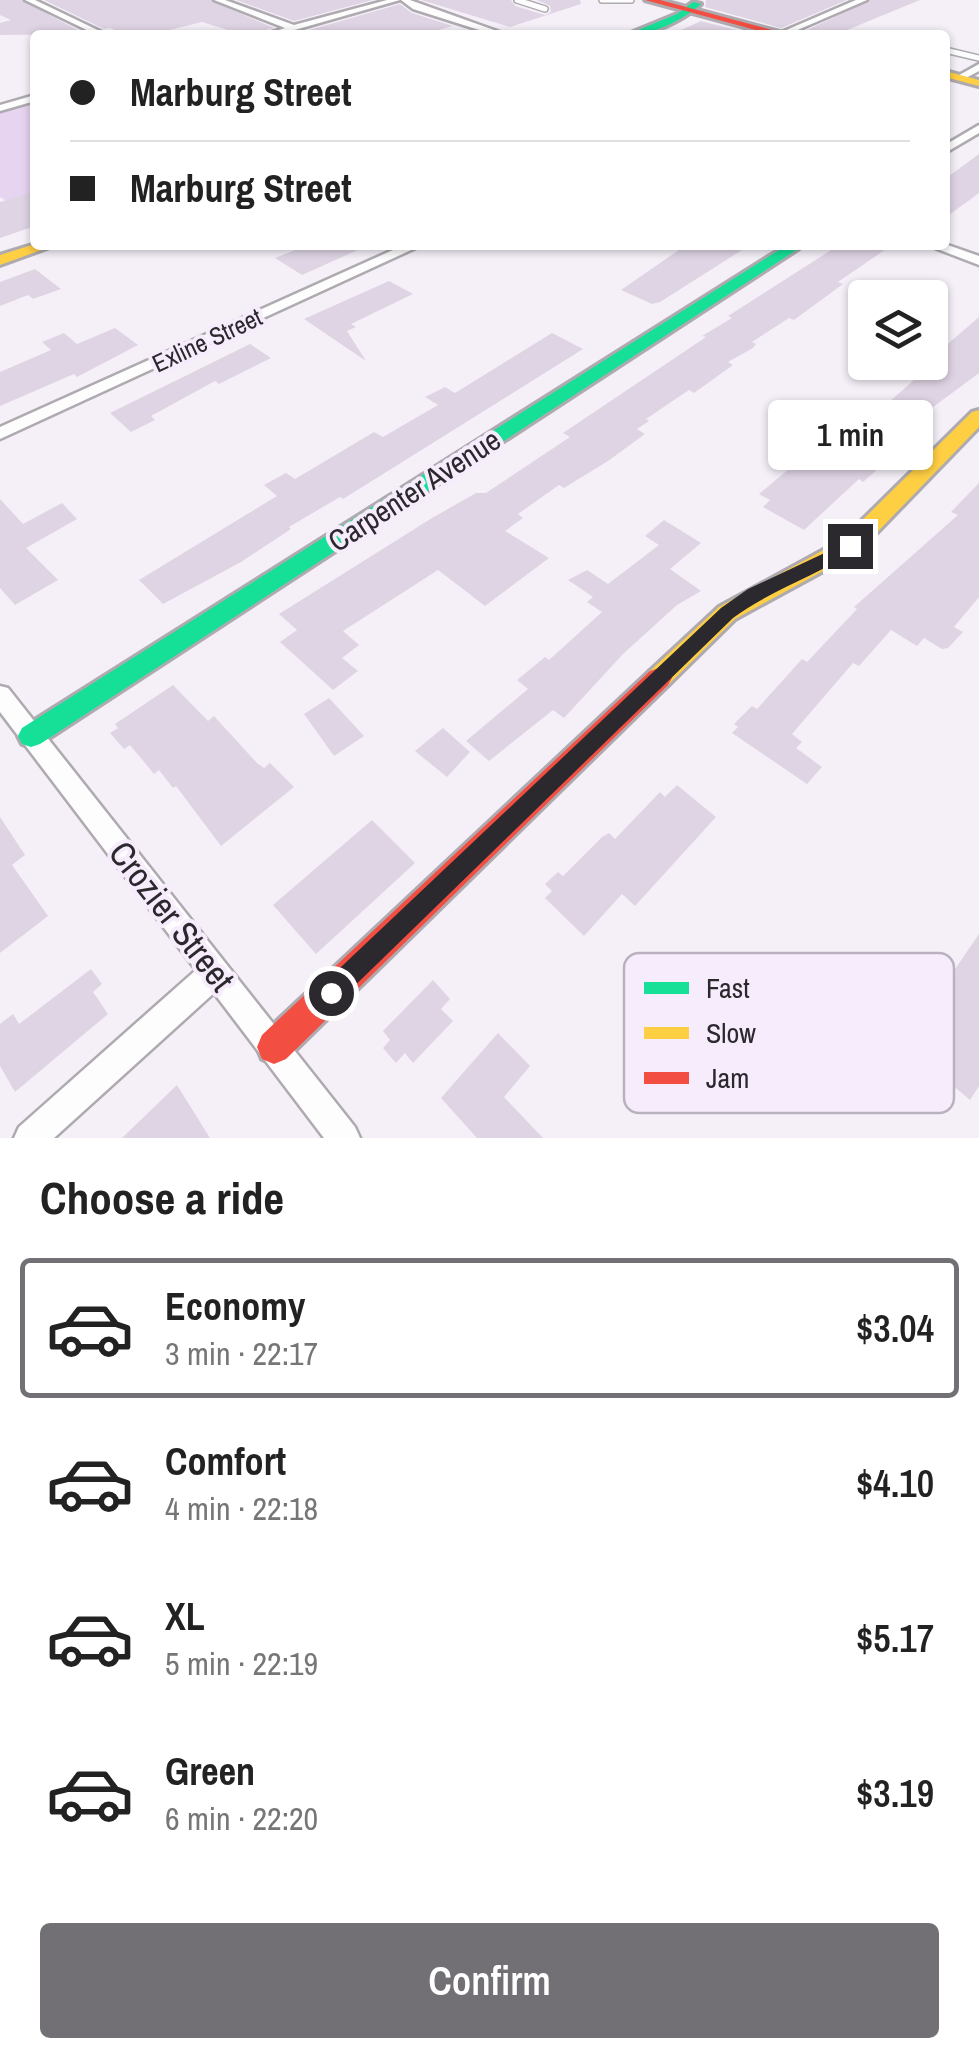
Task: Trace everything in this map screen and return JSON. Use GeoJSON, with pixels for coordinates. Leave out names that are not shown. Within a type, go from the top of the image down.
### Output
{"type":"FeatureCollection","features":[{"type":"Feature","properties":{"kind":"street"},"geometry":{"type":"LineString","coordinates":[[28,0],[93,30]]}},
{"type":"Feature","properties":{"kind":"street"},"geometry":{"type":"LineString","coordinates":[[218,0],[294,28]]}},
{"type":"Feature","properties":{"kind":"street"},"geometry":{"type":"LineString","coordinates":[[287,30],[396,0]]}},
{"type":"Feature","properties":{"kind":"street"},"geometry":{"type":"LineString","coordinates":[[404,0],[487,30]]}},
{"type":"Feature","properties":{"kind":"street"},"geometry":{"type":"LineString","coordinates":[[649,0],[695,5],[771,30]]}},
{"type":"Feature","properties":{"kind":"street"},"geometry":{"type":"LineString","coordinates":[[792,30],[863,0]]}},
{"type":"Feature","properties":{"kind":"street"},"geometry":{"type":"LineString","coordinates":[[642,30],[695,5]]}},
{"type":"Feature","properties":{"kind":"street"},"geometry":{"type":"LineString","coordinates":[[467,30],[477,27]]}},
{"type":"Feature","properties":{"kind":"street"},"geometry":{"type":"LineString","coordinates":[[2,106],[30,99]]}},
{"type":"Feature","properties":{"kind":"street"},"geometry":{"type":"LineString","coordinates":[[950,147],[979,128]]}},
{"type":"Feature","properties":{"kind":"street"},"geometry":{"type":"LineString","coordinates":[[0,260],[32,250]]}},
{"type":"Feature","properties":{"kind":"street","name":"Exline Street"},"geometry":{"type":"LineString","coordinates":[[0,434],[403,250]]}},
{"type":"Feature","properties":{"kind":"street","name":"Carpenter Avenue"},"geometry":{"type":"LineString","coordinates":[[30,736],[789,250]]}},
{"type":"Feature","properties":{"kind":"street"},"geometry":{"type":"LineString","coordinates":[[947,250],[979,262]]}},
{"type":"Feature","properties":{"kind":"street"},"geometry":{"type":"LineString","coordinates":[[274,1047],[727,613],[754,594],[826,562],[850,546],[979,416]]}},
{"type":"Feature","properties":{"kind":"street","name":"Crozier Street"},"geometry":{"type":"LineString","coordinates":[[0,695],[344,1138]]}},
{"type":"Feature","properties":{"kind":"street"},"geometry":{"type":"LineString","coordinates":[[30,1138],[216,972]]}},
{"type":"Feature","properties":{"kind":"lane"},"geometry":{"type":"LineString","coordinates":[[517,0],[545,9]]}},
{"type":"Feature","properties":{"kind":"lane"},"geometry":{"type":"LineString","coordinates":[[602,0],[620,4],[631,0]]}},
{"type":"Feature","properties":{"kind":"lane"},"geometry":{"type":"LineString","coordinates":[[950,51],[979,58]]}},
{"type":"Feature","properties":{"kind":"shaded area"},"geometry":{"type":"Polygon","coordinates":[[[30,104],[30,217],[0,197],[0,113],[30,104]]]}},
{"type":"Feature","properties":{"kind":"building"},"geometry":{"type":"Polygon","coordinates":[[[0,0],[22,0],[78,30],[30,30],[30,35],[0,35],[0,23],[11,20],[0,15],[0,0]]]}},
{"type":"Feature","properties":{"kind":"building"},"geometry":{"type":"Polygon","coordinates":[[[44,0],[210,0],[274,28],[228,30],[202,22],[169,30],[104,29],[44,0]]]}},
{"type":"Feature","properties":{"kind":"building"},"geometry":{"type":"Polygon","coordinates":[[[236,0],[373,0],[294,21],[236,0]]]}},
{"type":"Feature","properties":{"kind":"building"},"geometry":{"type":"Polygon","coordinates":[[[421,0],[511,0],[515,6],[545,15],[551,12],[550,6],[537,0],[580,0],[581,4],[510,27],[421,0]]]}},
{"type":"Feature","properties":{"kind":"building"},"geometry":{"type":"Polygon","coordinates":[[[706,0],[847,0],[781,28],[705,7],[706,0]]]}},
{"type":"Feature","properties":{"kind":"building"},"geometry":{"type":"Polygon","coordinates":[[[870,0],[920,0],[847,30],[807,30],[870,0]]]}},
{"type":"Feature","properties":{"kind":"building"},"geometry":{"type":"Polygon","coordinates":[[[400,4],[412,13],[453,26],[438,30],[309,30],[400,4]]]}},
{"type":"Feature","properties":{"kind":"building"},"geometry":{"type":"Polygon","coordinates":[[[701,21],[736,30],[681,30],[701,21]]]}},
{"type":"Feature","properties":{"kind":"building"},"geometry":{"type":"Polygon","coordinates":[[[979,154],[979,193],[950,214],[950,175],[979,154]]]}},
{"type":"Feature","properties":{"kind":"building"},"geometry":{"type":"Polygon","coordinates":[[[30,193],[30,228],[0,238],[0,202],[30,193]]]}},
{"type":"Feature","properties":{"kind":"building"},"geometry":{"type":"Polygon","coordinates":[[[295,250],[358,250],[302,275],[275,258],[295,250]]]}},
{"type":"Feature","properties":{"kind":"building"},"geometry":{"type":"Polygon","coordinates":[[[679,250],[742,250],[660,302],[652,304],[621,290],[679,250]]]}},
{"type":"Feature","properties":{"kind":"building"},"geometry":{"type":"Polygon","coordinates":[[[831,250],[885,250],[838,282],[843,284],[794,320],[789,318],[752,342],[756,344],[753,348],[728,362],[733,365],[694,393],[689,390],[646,419],[649,421],[637,429],[645,434],[608,461],[564,488],[559,485],[518,514],[523,518],[505,531],[549,558],[485,606],[438,570],[343,631],[359,645],[342,658],[358,671],[333,690],[280,642],[297,630],[279,614],[432,518],[476,493],[486,493],[570,437],[563,433],[732,318],[728,316],[831,250]]]}},
{"type":"Feature","properties":{"kind":"building"},"geometry":{"type":"Polygon","coordinates":[[[35,269],[61,289],[33,299],[28,295],[0,306],[0,282],[35,269]]]}},
{"type":"Feature","properties":{"kind":"building"},"geometry":{"type":"Polygon","coordinates":[[[389,281],[413,294],[351,324],[356,327],[347,331],[366,361],[304,319],[389,281]]]}},
{"type":"Feature","properties":{"kind":"building"},"geometry":{"type":"Polygon","coordinates":[[[979,317],[979,373],[917,419],[928,424],[913,438],[907,435],[874,465],[879,468],[863,482],[859,479],[804,530],[763,507],[770,500],[759,494],[826,441],[838,447],[914,380],[948,380],[948,344],[979,317]]]}},
{"type":"Feature","properties":{"kind":"building"},"geometry":{"type":"Polygon","coordinates":[[[115,328],[138,345],[77,377],[74,374],[0,406],[0,372],[51,350],[42,342],[64,333],[77,344],[115,328]]]}},
{"type":"Feature","properties":{"kind":"building"},"geometry":{"type":"Polygon","coordinates":[[[552,333],[583,349],[343,499],[340,497],[289,527],[241,562],[163,604],[139,580],[277,496],[264,485],[286,473],[295,479],[374,432],[383,437],[438,405],[425,397],[445,387],[455,393],[552,333]]]}},
{"type":"Feature","properties":{"kind":"building"},"geometry":{"type":"Polygon","coordinates":[[[250,344],[271,358],[219,384],[215,381],[151,416],[155,420],[131,432],[110,413],[250,344]]]}},
{"type":"Feature","properties":{"kind":"building"},"geometry":{"type":"Polygon","coordinates":[[[979,483],[979,597],[954,627],[963,632],[948,648],[942,649],[924,638],[917,646],[891,630],[859,666],[853,663],[792,734],[802,742],[796,748],[822,767],[807,784],[732,733],[738,727],[734,724],[752,706],[757,709],[802,659],[807,662],[857,609],[854,607],[958,515],[951,512],[979,483]]]}},
{"type":"Feature","properties":{"kind":"building"},"geometry":{"type":"Polygon","coordinates":[[[0,499],[23,524],[62,503],[77,519],[26,548],[58,580],[15,605],[0,588],[0,499]]]}},
{"type":"Feature","properties":{"kind":"building"},"geometry":{"type":"Polygon","coordinates":[[[664,520],[701,543],[670,569],[701,591],[677,605],[623,654],[564,718],[553,710],[489,761],[466,741],[528,689],[517,680],[545,657],[549,660],[602,612],[587,602],[593,597],[568,580],[587,570],[608,584],[659,545],[645,536],[664,520]]]}},
{"type":"Feature","properties":{"kind":"building"},"geometry":{"type":"Polygon","coordinates":[[[173,685],[208,721],[214,716],[257,763],[264,768],[270,763],[294,787],[221,846],[176,786],[173,788],[159,770],[154,774],[130,745],[124,749],[110,733],[118,728],[115,724],[173,685]]]}},
{"type":"Feature","properties":{"kind":"building"},"geometry":{"type":"Polygon","coordinates":[[[329,698],[364,736],[334,756],[304,714],[329,698]]]}},
{"type":"Feature","properties":{"kind":"building"},"geometry":{"type":"Polygon","coordinates":[[[443,728],[470,752],[447,777],[415,751],[443,728]]]}},
{"type":"Feature","properties":{"kind":"building"},"geometry":{"type":"Polygon","coordinates":[[[677,785],[716,817],[635,906],[622,894],[584,936],[545,898],[552,891],[545,884],[558,872],[563,876],[602,837],[609,833],[615,839],[660,792],[665,797],[677,785]]]}},
{"type":"Feature","properties":{"kind":"building"},"geometry":{"type":"Polygon","coordinates":[[[0,817],[25,855],[12,865],[48,916],[0,953],[0,817]]]}},
{"type":"Feature","properties":{"kind":"building"},"geometry":{"type":"Polygon","coordinates":[[[372,820],[415,863],[316,954],[273,905],[372,820]]]}},
{"type":"Feature","properties":{"kind":"building"},"geometry":{"type":"Polygon","coordinates":[[[979,934],[979,1086],[970,1100],[954,1086],[954,971],[979,934]]]}},
{"type":"Feature","properties":{"kind":"building"},"geometry":{"type":"Polygon","coordinates":[[[91,969],[102,984],[93,992],[108,1014],[15,1092],[0,1066],[0,1024],[13,1014],[19,1024],[91,969]]]}},
{"type":"Feature","properties":{"kind":"building"},"geometry":{"type":"Polygon","coordinates":[[[433,980],[450,999],[441,1009],[453,1021],[413,1063],[405,1053],[396,1063],[383,1048],[390,1040],[383,1031],[433,980]]]}},
{"type":"Feature","properties":{"kind":"building"},"geometry":{"type":"Polygon","coordinates":[[[498,1033],[530,1066],[504,1097],[543,1138],[477,1138],[441,1098],[498,1033]]]}},
{"type":"Feature","properties":{"kind":"building"},"geometry":{"type":"Polygon","coordinates":[[[177,1085],[210,1138],[122,1138],[177,1085]]]}},
{"type":"Feature","properties":{"kind":"traffic: fast"},"geometry":{"type":"LineString","coordinates":[[644,30],[680,16],[696,4]]}},
{"type":"Feature","properties":{"kind":"traffic: fast"},"geometry":{"type":"LineString","coordinates":[[31,736],[789,250]]}},
{"type":"Feature","properties":{"kind":"traffic: slow"},"geometry":{"type":"LineString","coordinates":[[950,75],[979,83]]}},
{"type":"Feature","properties":{"kind":"traffic: slow"},"geometry":{"type":"LineString","coordinates":[[0,260],[32,250]]}},
{"type":"Feature","properties":{"kind":"traffic: slow"},"geometry":{"type":"LineString","coordinates":[[659,678],[727,613],[850,546],[979,416]]}},
{"type":"Feature","properties":{"kind":"traffic: jam"},"geometry":{"type":"LineString","coordinates":[[649,0],[766,30]]}},
{"type":"Feature","properties":{"kind":"traffic: jam"},"geometry":{"type":"LineString","coordinates":[[274,1047],[659,678]]}},
{"type":"Feature","properties":{"kind":"route"},"geometry":{"type":"LineString","coordinates":[[331,993],[727,613],[754,594],[826,562],[850,546]]}}]}
